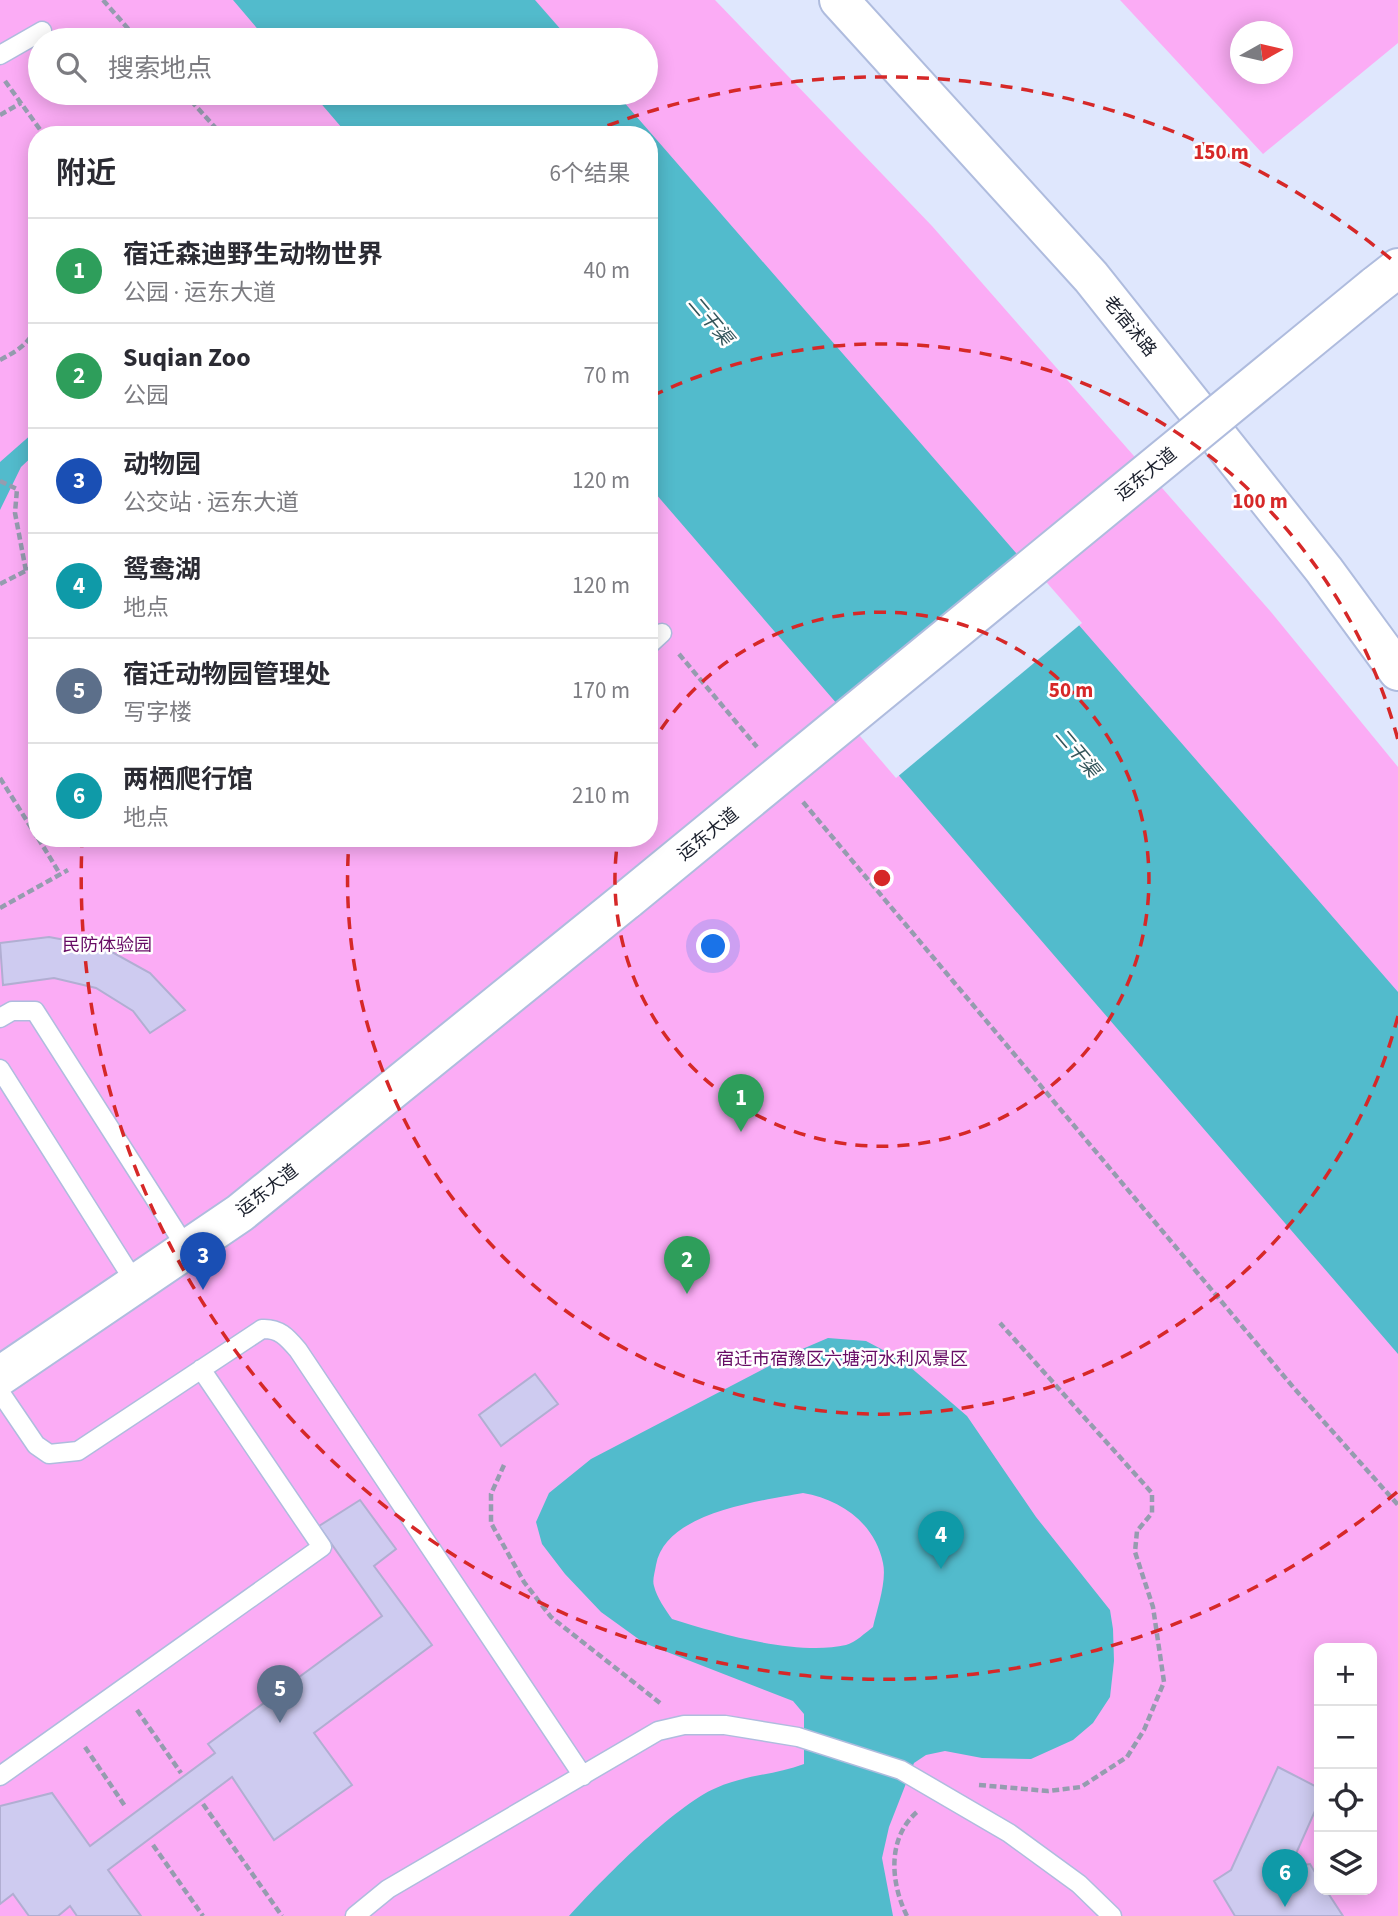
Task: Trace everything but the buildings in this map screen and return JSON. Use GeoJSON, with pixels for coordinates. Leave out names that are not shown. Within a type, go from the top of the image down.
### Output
{"type":"FeatureCollection","features":[{"type":"Feature","properties":{"kind":"main road","name":"老宿沭路"},"geometry":{"type":"LineString","coordinates":[[839,0],[1091,277],[1324,570],[1398,671]]}},
{"type":"Feature","properties":{"kind":"main road","name":"运东大道"},"geometry":{"type":"LineString","coordinates":[[0,1376],[240,1213],[1387,277]]}},
{"type":"Feature","properties":{"kind":"lane"},"geometry":{"type":"LineString","coordinates":[[0,55],[28,39]]}},
{"type":"Feature","properties":{"kind":"lane"},"geometry":{"type":"LineString","coordinates":[[1,1015],[12,1011],[35,1011],[187,1249]]}},
{"type":"Feature","properties":{"kind":"lane"},"geometry":{"type":"LineString","coordinates":[[0,1069],[136,1284]]}},
{"type":"Feature","properties":{"kind":"lane"},"geometry":{"type":"LineString","coordinates":[[0,1392],[36,1445],[48,1454],[78,1451],[262,1329],[273,1328],[285,1335],[313,1371],[583,1776]]}},
{"type":"Feature","properties":{"kind":"lane"},"geometry":{"type":"LineString","coordinates":[[0,1776],[322,1547],[201,1369]]}},
{"type":"Feature","properties":{"kind":"lane"},"geometry":{"type":"LineString","coordinates":[[355,1916],[388,1889],[658,1731],[684,1725],[725,1725],[799,1737],[901,1770],[1009,1833],[1079,1884],[1112,1916]]}},
{"type":"Feature","properties":{"kind":"path"},"geometry":{"type":"LineString","coordinates":[[103,0],[128,28]]}},
{"type":"Feature","properties":{"kind":"path"},"geometry":{"type":"LineString","coordinates":[[0,74],[38,126]]}},
{"type":"Feature","properties":{"kind":"path"},"geometry":{"type":"LineString","coordinates":[[0,116],[21,103]]}},
{"type":"Feature","properties":{"kind":"path"},"geometry":{"type":"LineString","coordinates":[[195,105],[214,126]]}},
{"type":"Feature","properties":{"kind":"path"},"geometry":{"type":"LineString","coordinates":[[0,360],[18,351],[28,342]]}},
{"type":"Feature","properties":{"kind":"path"},"geometry":{"type":"LineString","coordinates":[[0,481],[17,489],[15,513],[26,571],[0,584]]}},
{"type":"Feature","properties":{"kind":"path"},"geometry":{"type":"LineString","coordinates":[[658,641],[760,750]]}},
{"type":"Feature","properties":{"kind":"path"},"geometry":{"type":"LineString","coordinates":[[0,778],[28,823]]}},
{"type":"Feature","properties":{"kind":"path"},"geometry":{"type":"LineString","coordinates":[[795,792],[1293,1387],[1398,1505]]}},
{"type":"Feature","properties":{"kind":"path"},"geometry":{"type":"LineString","coordinates":[[43,847],[60,874]]}},
{"type":"Feature","properties":{"kind":"path"},"geometry":{"type":"LineString","coordinates":[[0,908],[68,870]]}},
{"type":"Feature","properties":{"kind":"path"},"geometry":{"type":"LineString","coordinates":[[907,1916],[898,1899],[894,1870],[897,1840],[909,1819],[940,1792],[986,1783],[1048,1791],[1081,1787],[1127,1757],[1144,1730],[1164,1682],[1153,1607],[1135,1552],[1137,1531],[1152,1513],[1152,1493],[1000,1323]]}},
{"type":"Feature","properties":{"kind":"path"},"geometry":{"type":"LineString","coordinates":[[504,1465],[491,1494],[491,1523],[523,1582],[551,1617],[598,1656],[646,1690],[684,1725]]}},
{"type":"Feature","properties":{"kind":"path"},"geometry":{"type":"LineString","coordinates":[[122,1689],[181,1773]]}},
{"type":"Feature","properties":{"kind":"path"},"geometry":{"type":"LineString","coordinates":[[70,1726],[125,1805]]}},
{"type":"Feature","properties":{"kind":"path"},"geometry":{"type":"LineString","coordinates":[[203,1804],[282,1916]]}},
{"type":"Feature","properties":{"kind":"path"},"geometry":{"type":"LineString","coordinates":[[153,1845],[203,1916]]}},
{"type":"Feature","properties":{"kind":"green space","name":"宿迁市宿豫区六塘河水利风景区"},"geometry":{"type":"Polygon","coordinates":[[[0,0],[715,0],[932,226],[1271,612],[1398,767],[1398,1916],[0,1916],[0,0]]]}},
{"type":"Feature","properties":{"kind":"green space"},"geometry":{"type":"Polygon","coordinates":[[[1120,0],[1398,0],[1398,43],[1263,154],[1120,0]]]}},
{"type":"Feature","properties":{"kind":"water"},"geometry":{"type":"Polygon","coordinates":[[[233,0],[535,0],[560,28],[257,28],[233,0]]]}},
{"type":"Feature","properties":{"kind":"water"},"geometry":{"type":"Polygon","coordinates":[[[322,105],[626,105],[645,126],[340,126],[322,105]]]}},
{"type":"Feature","properties":{"kind":"water","name":"二干渠"},"geometry":{"type":"Polygon","coordinates":[[[658,141],[1398,992],[1398,1354],[658,496],[658,141]]]}},
{"type":"Feature","properties":{"kind":"water"},"geometry":{"type":"Polygon","coordinates":[[[28,437],[28,460],[21,467],[0,510],[0,462],[28,437]]]}},
{"type":"Feature","properties":{"kind":"water"},"geometry":{"type":"Polygon","coordinates":[[[828,1338],[866,1341],[902,1360],[967,1416],[1036,1517],[1110,1610],[1114,1661],[1110,1697],[1093,1723],[1073,1740],[1031,1759],[982,1758],[945,1751],[926,1755],[914,1763],[889,1827],[882,1858],[893,1916],[569,1916],[639,1846],[699,1797],[727,1784],[804,1764],[804,1714],[793,1701],[644,1643],[601,1612],[565,1574],[542,1544],[536,1522],[549,1493],[591,1459],[828,1338]],[[803,1493],[740,1505],[695,1521],[677,1533],[663,1547],[653,1581],[659,1599],[672,1619],[735,1637],[805,1648],[846,1645],[873,1627],[884,1578],[879,1549],[864,1525],[854,1515],[817,1496],[803,1493]]]}},
{"type":"Feature","properties":{"kind":"pier"},"geometry":{"type":"Polygon","coordinates":[[[1028,561],[1082,623],[896,778],[842,715],[1028,561]]]}},
{"type":"Feature","properties":{"kind":"place","name":"宿迁森迪野生动物世界"},"geometry":{"type":"Point","coordinates":[741,1132]}},
{"type":"Feature","properties":{"kind":"place","name":"动物园"},"geometry":{"type":"Point","coordinates":[203,1290]}},
{"type":"Feature","properties":{"kind":"place","name":"Suqian Zoo"},"geometry":{"type":"Point","coordinates":[687,1294]}},
{"type":"Feature","properties":{"kind":"place","name":"鸳鸯湖"},"geometry":{"type":"Point","coordinates":[941,1569]}},
{"type":"Feature","properties":{"kind":"place","name":"宿迁动物园管理处"},"geometry":{"type":"Point","coordinates":[280,1723]}},
{"type":"Feature","properties":{"kind":"place","name":"两栖爬行馆"},"geometry":{"type":"Point","coordinates":[1285,1907]}},
{"type":"Feature","properties":{"kind":"park label","name":"民防体验园"},"geometry":{"type":"Point","coordinates":[107,945]}}]}
